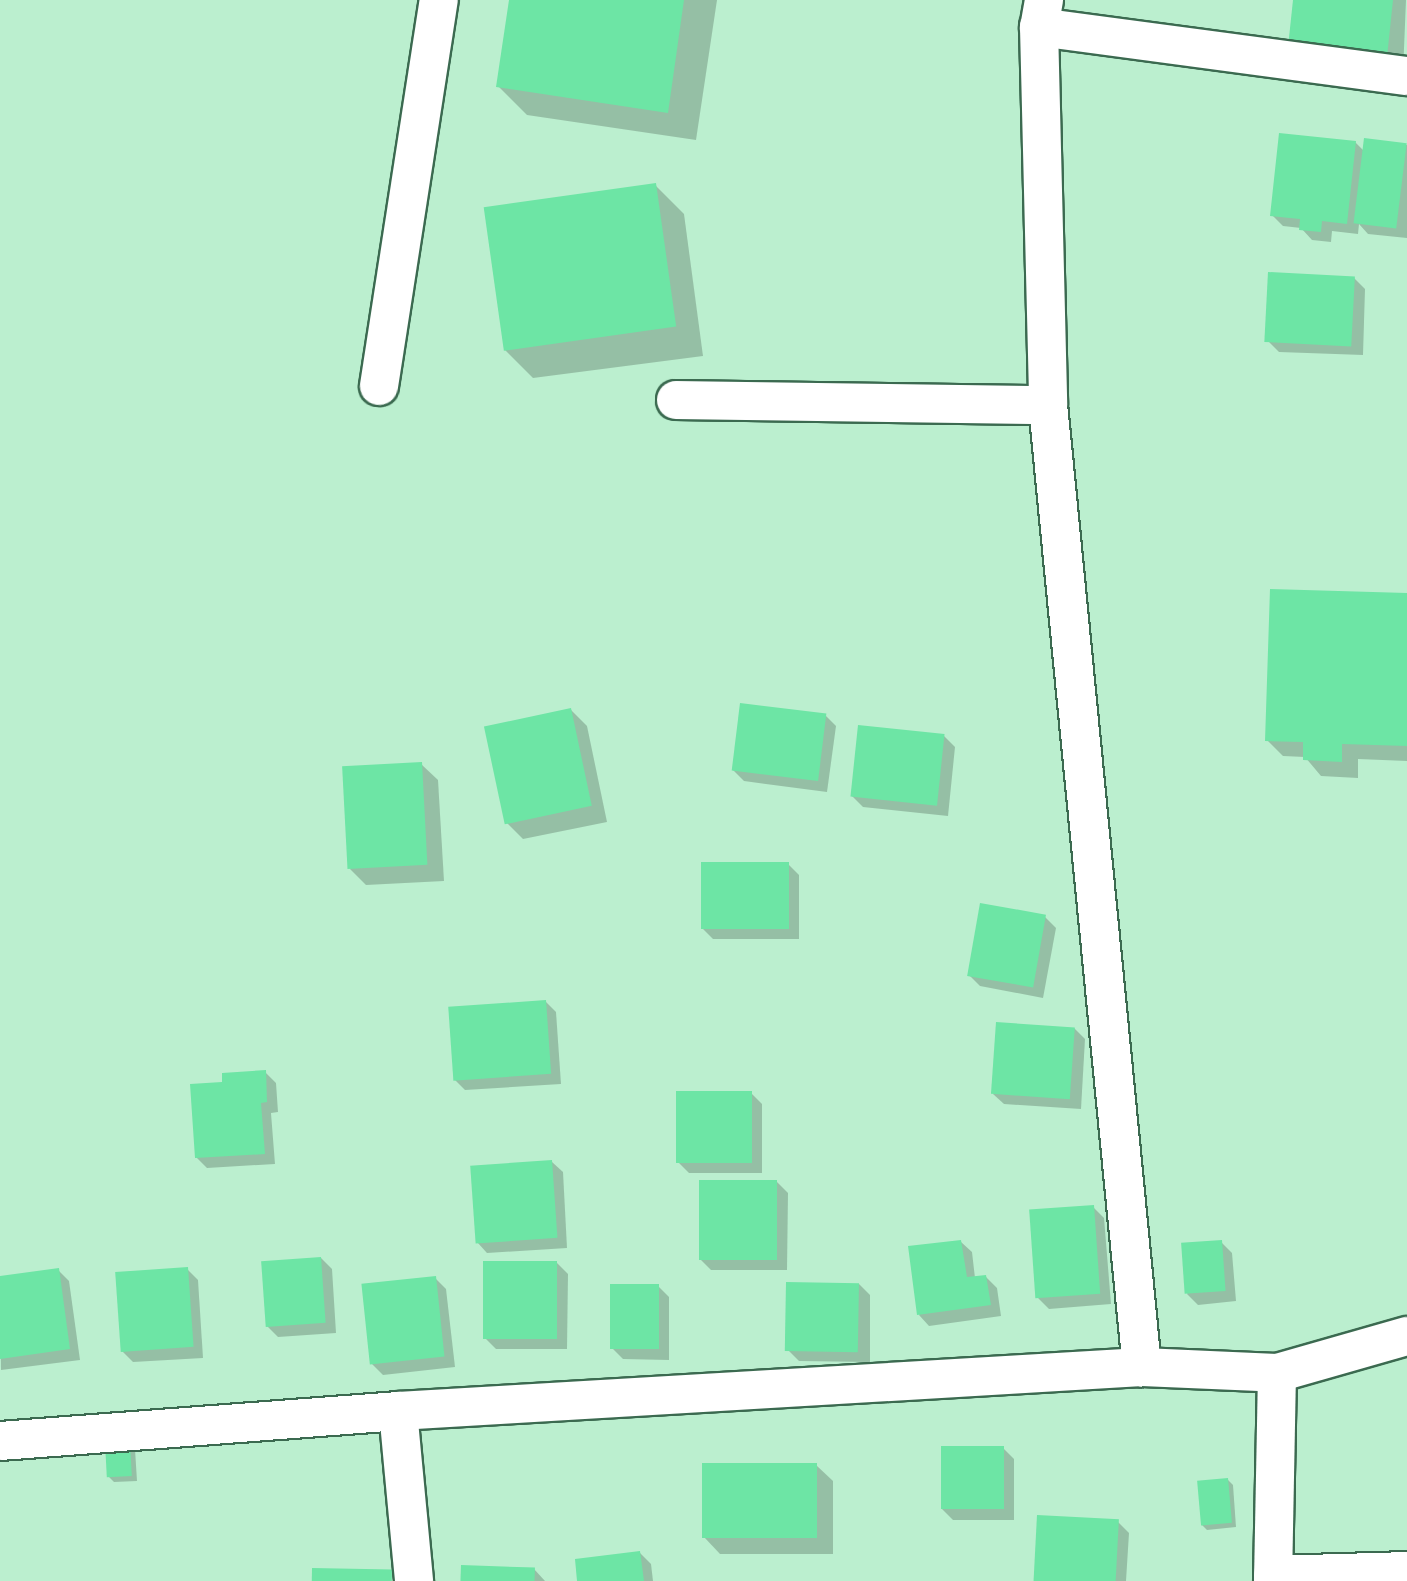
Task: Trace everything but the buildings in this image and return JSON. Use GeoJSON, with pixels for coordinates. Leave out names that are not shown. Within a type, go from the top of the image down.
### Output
{"type":"FeatureCollection","features":[{"type":"Feature","properties":{"kind":"street"},"geometry":{"type":"LineString","coordinates":[[379,386],[439,0]]}},
{"type":"Feature","properties":{"kind":"street"},"geometry":{"type":"LineString","coordinates":[[1142,1367],[1048,405],[1041,13],[1407,76]]}},
{"type":"Feature","properties":{"kind":"street"},"geometry":{"type":"LineString","coordinates":[[676,400],[1048,405]]}},
{"type":"Feature","properties":{"kind":"street"},"geometry":{"type":"LineString","coordinates":[[0,1441],[398,1411],[1142,1367],[1277,1373],[1407,1336]]}},
{"type":"Feature","properties":{"kind":"street"},"geometry":{"type":"LineString","coordinates":[[1277,1373],[1273,1578],[1407,1571]]}},
{"type":"Feature","properties":{"kind":"street"},"geometry":{"type":"LineString","coordinates":[[398,1411],[414,1581]]}}]}
